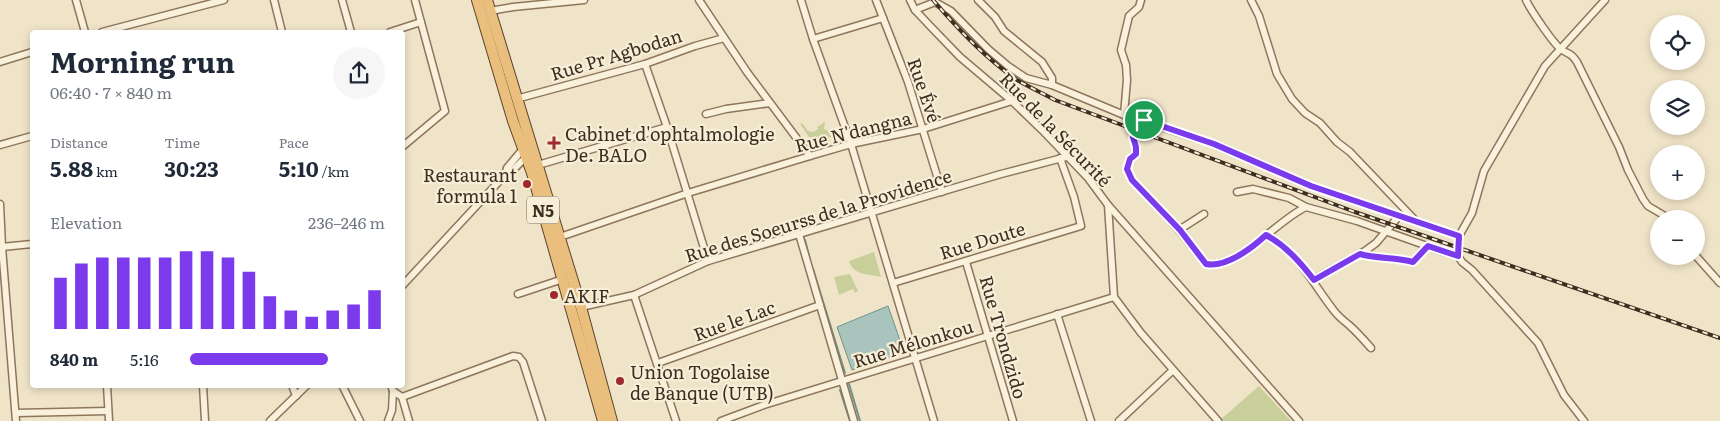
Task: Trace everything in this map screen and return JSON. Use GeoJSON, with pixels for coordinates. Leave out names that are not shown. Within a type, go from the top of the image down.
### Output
{"type":"FeatureCollection","features":[{"type":"Feature","properties":{"kind":"highway","name":"N5"},"geometry":{"type":"LineString","coordinates":[[477,0],[513,121],[528,152],[538,165],[581,307],[612,421]]}},
{"type":"Feature","properties":{"kind":"highway","name":"N5"},"geometry":{"type":"LineString","coordinates":[[487,0],[516,99],[528,152],[603,421]]}},
{"type":"Feature","properties":{"kind":"street"},"geometry":{"type":"LineString","coordinates":[[76,0],[84,30]]}},
{"type":"Feature","properties":{"kind":"street"},"geometry":{"type":"LineString","coordinates":[[110,30],[224,0]]}},
{"type":"Feature","properties":{"kind":"street"},"geometry":{"type":"LineString","coordinates":[[274,0],[282,30]]}},
{"type":"Feature","properties":{"kind":"street"},"geometry":{"type":"LineString","coordinates":[[342,0],[350,30]]}},
{"type":"Feature","properties":{"kind":"street"},"geometry":{"type":"LineString","coordinates":[[405,144],[445,110],[415,0]]}},
{"type":"Feature","properties":{"kind":"street"},"geometry":{"type":"LineString","coordinates":[[490,10],[513,6],[584,0]]}},
{"type":"Feature","properties":{"kind":"street"},"geometry":{"type":"LineString","coordinates":[[699,0],[770,103],[810,156]]}},
{"type":"Feature","properties":{"kind":"street"},"geometry":{"type":"LineString","coordinates":[[801,0],[851,144],[934,421]]}},
{"type":"Feature","properties":{"kind":"street","name":"Rue Évé"},"geometry":{"type":"LineString","coordinates":[[876,0],[908,82],[942,192]]}},
{"type":"Feature","properties":{"kind":"street","name":"Rue de la Sécurité"},"geometry":{"type":"LineString","coordinates":[[910,0],[916,10],[960,57],[1012,101],[1063,157],[1088,178],[1108,204],[1114,296]]}},
{"type":"Feature","properties":{"kind":"street"},"geometry":{"type":"LineString","coordinates":[[978,0],[995,17],[1004,31],[1042,62],[1052,78],[1052,85]]}},
{"type":"Feature","properties":{"kind":"street"},"geometry":{"type":"LineString","coordinates":[[1124,115],[1127,80],[1126,65],[1121,50],[1129,16],[1139,7],[1141,0]]}},
{"type":"Feature","properties":{"kind":"street"},"geometry":{"type":"LineString","coordinates":[[1251,0],[1259,16],[1277,74],[1292,99],[1305,113],[1320,123],[1337,142],[1350,152],[1416,222]]}},
{"type":"Feature","properties":{"kind":"street"},"geometry":{"type":"LineString","coordinates":[[1526,0],[1561,50],[1570,53],[1578,62],[1643,199],[1648,206],[1655,210]]}},
{"type":"Feature","properties":{"kind":"street"},"geometry":{"type":"LineString","coordinates":[[1584,421],[1564,396],[1538,343],[1458,256],[1459,236],[1472,213],[1484,171],[1545,66],[1605,0]]}},
{"type":"Feature","properties":{"kind":"street"},"geometry":{"type":"LineString","coordinates":[[916,10],[935,2],[946,7],[988,49],[1026,78],[1052,85],[1124,115],[1214,144],[1311,186],[1459,236]]}},
{"type":"Feature","properties":{"kind":"street"},"geometry":{"type":"LineString","coordinates":[[813,39],[883,18]]}},
{"type":"Feature","properties":{"kind":"street"},"geometry":{"type":"LineString","coordinates":[[396,30],[421,22]]}},
{"type":"Feature","properties":{"kind":"street","name":"Rue Pr Agbodan"},"geometry":{"type":"LineString","coordinates":[[516,99],[645,64],[694,46],[724,38]]}},
{"type":"Feature","properties":{"kind":"street"},"geometry":{"type":"LineString","coordinates":[[0,62],[30,53]]}},
{"type":"Feature","properties":{"kind":"street"},"geometry":{"type":"LineString","coordinates":[[645,64],[667,127],[708,261]]}},
{"type":"Feature","properties":{"kind":"street","name":"Rue N'dangna"},"geometry":{"type":"LineString","coordinates":[[560,237],[688,193],[810,156],[851,144],[923,129],[1012,101]]}},
{"type":"Feature","properties":{"kind":"street"},"geometry":{"type":"LineString","coordinates":[[706,114],[726,109],[770,103]]}},
{"type":"Feature","properties":{"kind":"street"},"geometry":{"type":"LineString","coordinates":[[1144,120],[1135,131],[1133,137],[1136,154],[1130,159],[1127,169],[1132,180],[1180,230],[1206,264],[1212,265],[1223,262],[1248,251],[1300,209],[1306,207]]}},
{"type":"Feature","properties":{"kind":"street"},"geometry":{"type":"LineString","coordinates":[[538,165],[667,127]]}},
{"type":"Feature","properties":{"kind":"street"},"geometry":{"type":"LineString","coordinates":[[0,146],[30,137]]}},
{"type":"Feature","properties":{"kind":"street"},"geometry":{"type":"LineString","coordinates":[[405,283],[505,175],[507,168],[528,152]]}},
{"type":"Feature","properties":{"kind":"street","name":"Rue des Soeurss de la Providence"},"geometry":{"type":"LineString","coordinates":[[581,307],[634,295],[708,261],[1063,157]]}},
{"type":"Feature","properties":{"kind":"street","name":"Rue Doute"},"geometry":{"type":"LineString","coordinates":[[893,283],[1081,226],[1063,157]]}},
{"type":"Feature","properties":{"kind":"street"},"geometry":{"type":"LineString","coordinates":[[1237,192],[1253,189],[1269,192],[1289,198],[1306,207],[1357,221],[1458,256]]}},
{"type":"Feature","properties":{"kind":"street"},"geometry":{"type":"LineString","coordinates":[[0,204],[16,421]]}},
{"type":"Feature","properties":{"kind":"street"},"geometry":{"type":"LineString","coordinates":[[1108,204],[1299,421]]}},
{"type":"Feature","properties":{"kind":"street"},"geometry":{"type":"LineString","coordinates":[[1180,230],[1204,214]]}},
{"type":"Feature","properties":{"kind":"street"},"geometry":{"type":"LineString","coordinates":[[1314,280],[1376,243],[1399,216]]}},
{"type":"Feature","properties":{"kind":"street"},"geometry":{"type":"LineString","coordinates":[[799,234],[854,421]]}},
{"type":"Feature","properties":{"kind":"street"},"geometry":{"type":"LineString","coordinates":[[1266,235],[1290,252],[1314,280],[1336,315],[1371,348]]}},
{"type":"Feature","properties":{"kind":"street"},"geometry":{"type":"LineString","coordinates":[[2,247],[30,244]]}},
{"type":"Feature","properties":{"kind":"street"},"geometry":{"type":"LineString","coordinates":[[1360,254],[1399,258],[1413,262],[1428,246]]}},
{"type":"Feature","properties":{"kind":"street","name":"Rue Trondzido"},"geometry":{"type":"LineString","coordinates":[[966,262],[1013,421]]}},
{"type":"Feature","properties":{"kind":"street"},"geometry":{"type":"LineString","coordinates":[[1704,265],[1720,283]]}},
{"type":"Feature","properties":{"kind":"street"},"geometry":{"type":"LineString","coordinates":[[518,294],[564,279]]}},
{"type":"Feature","properties":{"kind":"street"},"geometry":{"type":"LineString","coordinates":[[634,295],[676,421]]}},
{"type":"Feature","properties":{"kind":"street"},"geometry":{"type":"LineString","coordinates":[[1114,296],[1141,333],[1217,421]]}},
{"type":"Feature","properties":{"kind":"street","name":"Rue Mélonkou"},"geometry":{"type":"LineString","coordinates":[[721,421],[842,380],[1114,296]]}},
{"type":"Feature","properties":{"kind":"street","name":"Rue le Lac"},"geometry":{"type":"LineString","coordinates":[[658,363],[820,305]]}},
{"type":"Feature","properties":{"kind":"street"},"geometry":{"type":"LineString","coordinates":[[1057,314],[1091,421]]}},
{"type":"Feature","properties":{"kind":"street"},"geometry":{"type":"LineString","coordinates":[[402,397],[513,356],[519,356],[523,362],[542,421]]}},
{"type":"Feature","properties":{"kind":"street"},"geometry":{"type":"LineString","coordinates":[[1119,421],[1173,370]]}},
{"type":"Feature","properties":{"kind":"street"},"geometry":{"type":"LineString","coordinates":[[107,388],[109,421]]}},
{"type":"Feature","properties":{"kind":"street"},"geometry":{"type":"LineString","coordinates":[[203,388],[205,421]]}},
{"type":"Feature","properties":{"kind":"street"},"geometry":{"type":"LineString","coordinates":[[293,388],[296,396]]}},
{"type":"Feature","properties":{"kind":"street"},"geometry":{"type":"LineString","coordinates":[[270,421],[304,388]]}},
{"type":"Feature","properties":{"kind":"street"},"geometry":{"type":"LineString","coordinates":[[344,388],[360,421]]}},
{"type":"Feature","properties":{"kind":"street"},"geometry":{"type":"LineString","coordinates":[[392,388],[402,397],[409,421]]}},
{"type":"Feature","properties":{"kind":"street"},"geometry":{"type":"LineString","coordinates":[[388,421],[392,410],[392,388]]}},
{"type":"Feature","properties":{"kind":"street"},"geometry":{"type":"LineString","coordinates":[[16,413],[108,411]]}},
{"type":"Feature","properties":{"kind":"green space"},"geometry":{"type":"Polygon","coordinates":[[[825,122],[824,129],[829,131],[831,137],[813,143],[800,124],[802,123],[808,131],[813,132],[825,122]]]}},
{"type":"Feature","properties":{"kind":"green space"},"geometry":{"type":"Polygon","coordinates":[[[874,252],[881,277],[861,273],[851,266],[849,261],[874,252]]]}},
{"type":"Feature","properties":{"kind":"green space"},"geometry":{"type":"Polygon","coordinates":[[[850,274],[858,291],[855,293],[853,289],[839,295],[834,277],[850,274]]]}},
{"type":"Feature","properties":{"kind":"green space"},"geometry":{"type":"Polygon","coordinates":[[[1259,386],[1291,421],[1220,420],[1259,386]]]}},
{"type":"Feature","properties":{"kind":"water"},"geometry":{"type":"Polygon","coordinates":[[[888,306],[904,352],[852,370],[837,327],[888,306]]]}},
{"type":"Feature","properties":{"kind":"waterway"},"geometry":{"type":"LineString","coordinates":[[805,240],[810,260]]}},
{"type":"Feature","properties":{"kind":"waterway"},"geometry":{"type":"LineString","coordinates":[[813,269],[845,373]]}},
{"type":"Feature","properties":{"kind":"waterway"},"geometry":{"type":"LineString","coordinates":[[849,384],[860,421]]}},
{"type":"Feature","properties":{"kind":"waterway"},"geometry":{"type":"LineString","coordinates":[[840,390],[850,421]]}},
{"type":"Feature","properties":{"kind":"railway"},"geometry":{"type":"LineString","coordinates":[[933,0],[983,53],[1017,80],[1055,100],[1355,212],[1720,338]]}},
{"type":"Feature","properties":{"kind":"place","name":"Cabinet d'ophtalmologie De. BALO"},"geometry":{"type":"Point","coordinates":[554,143]}},
{"type":"Feature","properties":{"kind":"place","name":"Restaurant formula 1"},"geometry":{"type":"Point","coordinates":[527,184]}},
{"type":"Feature","properties":{"kind":"place","name":"AKIF"},"geometry":{"type":"Point","coordinates":[554,295]}},
{"type":"Feature","properties":{"kind":"place","name":"Union Togolaise de Banque (UTB)"},"geometry":{"type":"Point","coordinates":[620,381]}},
{"type":"Feature","properties":{"kind":"route"},"geometry":{"type":"LineString","coordinates":[[1144,120],[1214,144],[1311,186],[1459,236],[1458,256],[1428,246],[1413,262],[1399,258],[1360,254],[1314,280],[1290,252],[1266,235],[1248,251],[1223,262],[1212,265],[1206,264],[1180,230],[1132,180],[1127,169],[1130,159],[1136,154],[1133,137],[1135,131],[1144,120]]}}]}
